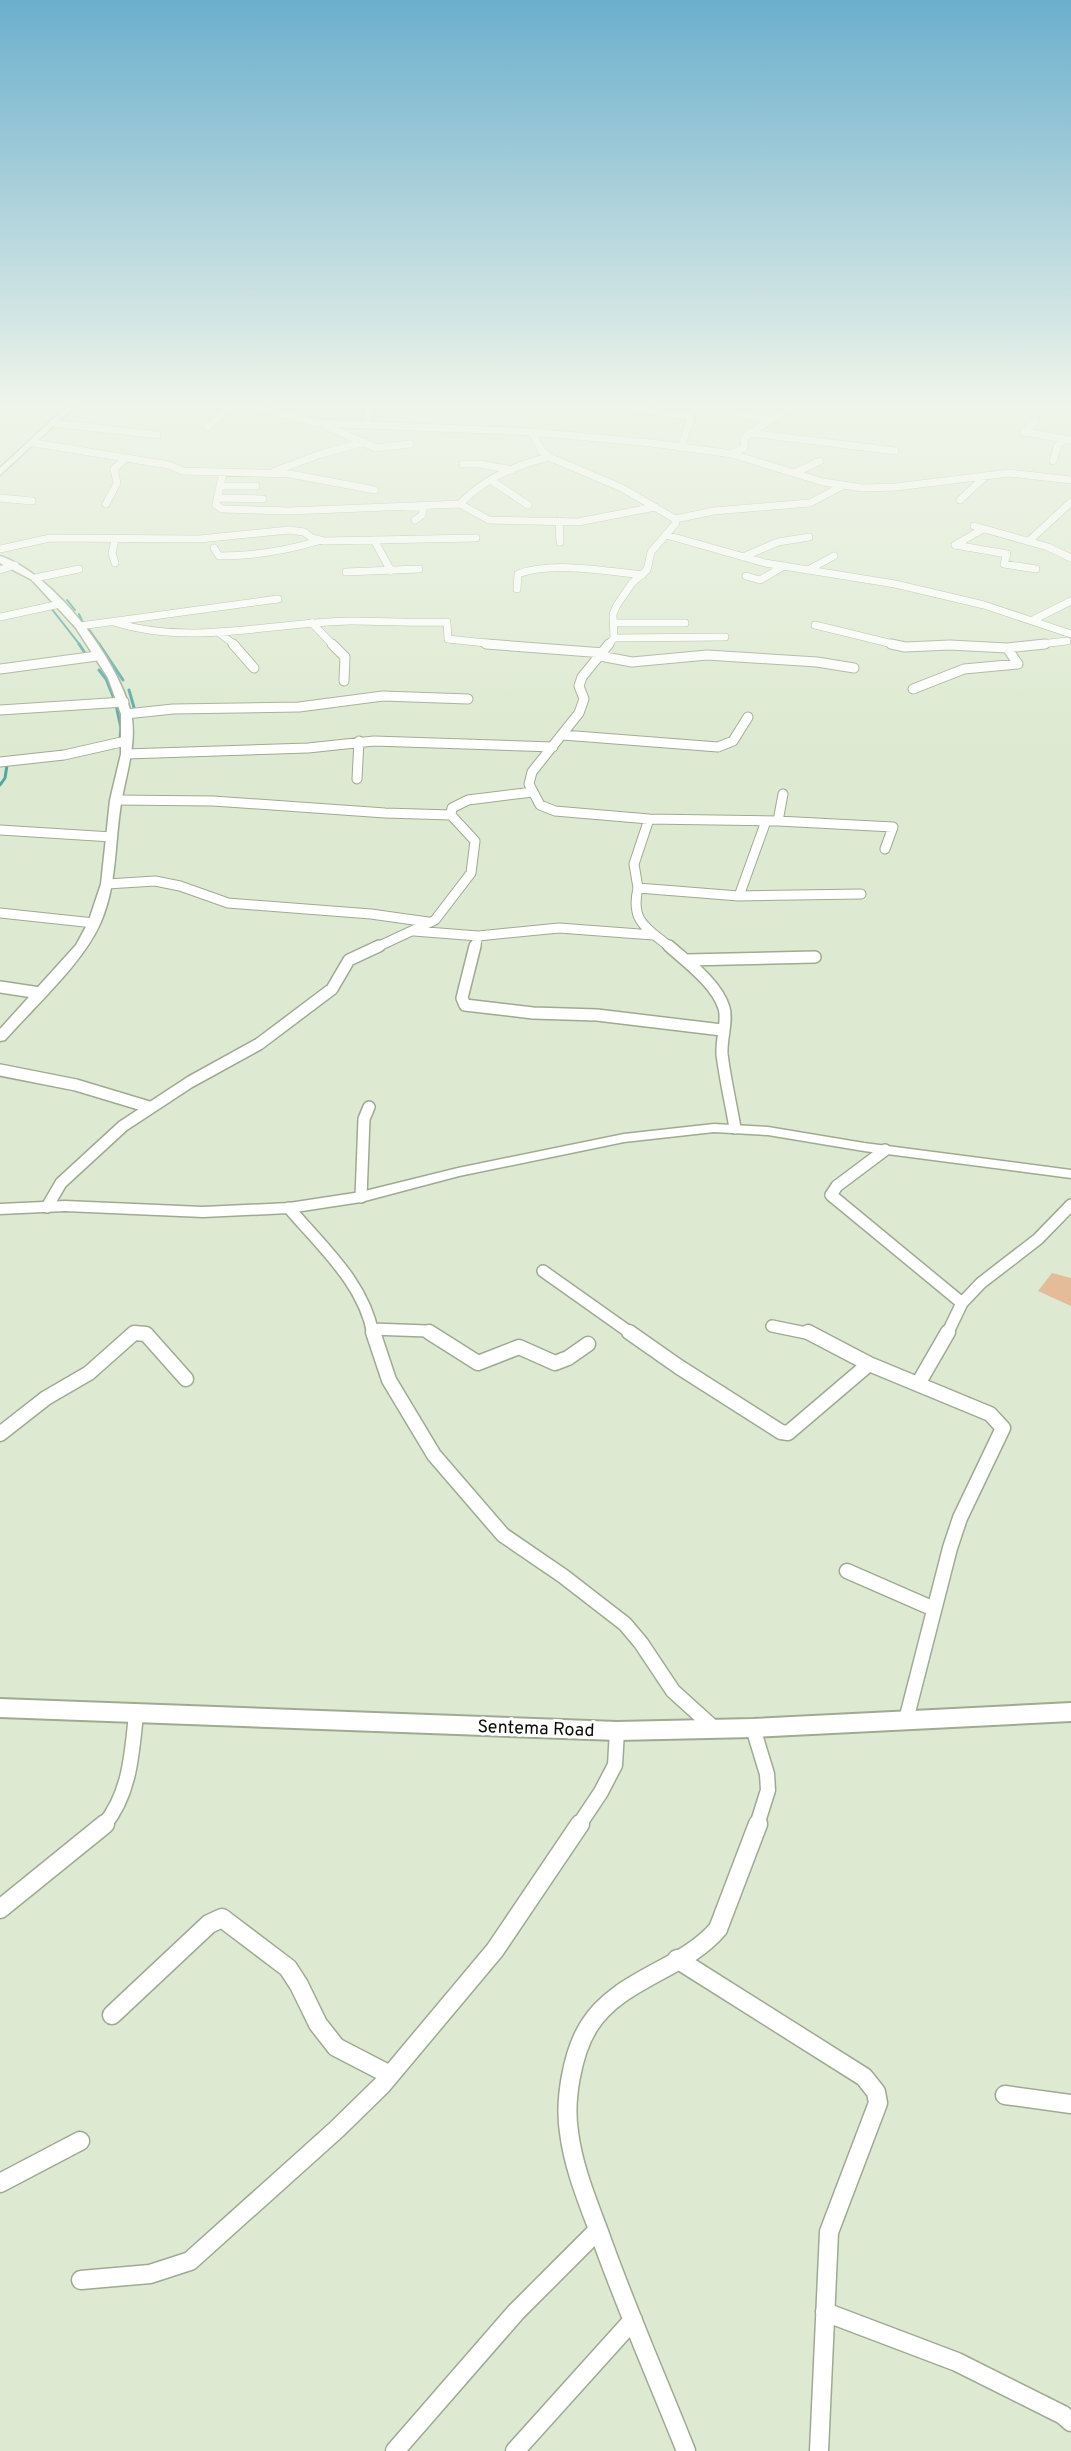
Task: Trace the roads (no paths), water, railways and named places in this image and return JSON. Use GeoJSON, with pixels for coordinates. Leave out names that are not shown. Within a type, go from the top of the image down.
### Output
{"type":"FeatureCollection","features":[{"type":"Feature","properties":{"kind":"main road","name":"Sentema Road"},"geometry":{"type":"LineString","coordinates":[[0,1708],[617,1731],[753,1728],[1071,1712]]}},
{"type":"Feature","properties":{"kind":"street"},"geometry":{"type":"LineString","coordinates":[[295,521],[304,532],[318,541]]}},
{"type":"Feature","properties":{"kind":"street"},"geometry":{"type":"LineString","coordinates":[[559,521],[560,542]]}},
{"type":"Feature","properties":{"kind":"street"},"geometry":{"type":"LineString","coordinates":[[676,521],[651,552],[647,570],[632,583],[617,605],[614,614],[614,638],[582,677],[579,686],[584,699],[582,706],[564,735],[532,772],[529,783],[540,805],[549,810],[649,819],[778,821],[892,827],[885,849]]}},
{"type":"Feature","properties":{"kind":"street"},"geometry":{"type":"LineString","coordinates":[[1029,541],[1050,521]]}},
{"type":"Feature","properties":{"kind":"street"},"geometry":{"type":"LineString","coordinates":[[0,549],[39,539],[215,538],[297,524]]}},
{"type":"Feature","properties":{"kind":"street"},"geometry":{"type":"LineString","coordinates":[[974,526],[1029,541],[1071,558]]}},
{"type":"Feature","properties":{"kind":"street"},"geometry":{"type":"LineString","coordinates":[[983,529],[955,545],[1007,554],[1004,564],[1036,569]]}},
{"type":"Feature","properties":{"kind":"street"},"geometry":{"type":"LineString","coordinates":[[666,536],[784,566],[895,584],[984,605],[1033,620],[1069,636]]}},
{"type":"Feature","properties":{"kind":"street"},"geometry":{"type":"LineString","coordinates":[[743,557],[778,542],[809,537]]}},
{"type":"Feature","properties":{"kind":"street"},"geometry":{"type":"LineString","coordinates":[[214,548],[217,555],[221,556],[260,555],[286,551],[318,541],[476,538]]}},
{"type":"Feature","properties":{"kind":"street"},"geometry":{"type":"LineString","coordinates":[[115,540],[112,553],[115,562]]}},
{"type":"Feature","properties":{"kind":"street"},"geometry":{"type":"LineString","coordinates":[[374,540],[392,571]]}},
{"type":"Feature","properties":{"kind":"street"},"geometry":{"type":"LineString","coordinates":[[808,570],[834,556]]}},
{"type":"Feature","properties":{"kind":"street"},"geometry":{"type":"LineString","coordinates":[[0,558],[35,578],[80,626],[113,678],[125,708],[126,741],[126,754],[116,800],[106,884],[94,922],[81,947],[0,1037]]}},
{"type":"Feature","properties":{"kind":"street"},"geometry":{"type":"LineString","coordinates":[[0,570],[15,565]]}},
{"type":"Feature","properties":{"kind":"street"},"geometry":{"type":"LineString","coordinates":[[746,576],[760,580],[784,566]]}},
{"type":"Feature","properties":{"kind":"street"},"geometry":{"type":"LineString","coordinates":[[35,578],[79,569]]}},
{"type":"Feature","properties":{"kind":"street"},"geometry":{"type":"LineString","coordinates":[[346,572],[419,569]]}},
{"type":"Feature","properties":{"kind":"street"},"geometry":{"type":"LineString","coordinates":[[517,589],[518,574],[531,569],[569,569],[642,575]]}},
{"type":"Feature","properties":{"kind":"street"},"geometry":{"type":"LineString","coordinates":[[80,626],[278,599]]}},
{"type":"Feature","properties":{"kind":"street"},"geometry":{"type":"LineString","coordinates":[[1033,620],[1071,601]]}},
{"type":"Feature","properties":{"kind":"street"},"geometry":{"type":"LineString","coordinates":[[0,617],[60,604]]}},
{"type":"Feature","properties":{"kind":"street"},"geometry":{"type":"LineString","coordinates":[[114,622],[140,630],[168,634],[218,632],[312,623],[447,622],[448,639],[453,641],[602,655],[632,662],[707,655],[818,662],[854,668]]}},
{"type":"Feature","properties":{"kind":"street"},"geometry":{"type":"LineString","coordinates":[[312,623],[345,657],[344,681]]}},
{"type":"Feature","properties":{"kind":"street"},"geometry":{"type":"LineString","coordinates":[[614,623],[685,623]]}},
{"type":"Feature","properties":{"kind":"street"},"geometry":{"type":"LineString","coordinates":[[815,625],[896,646],[950,645],[1007,648],[1069,636]]}},
{"type":"Feature","properties":{"kind":"street"},"geometry":{"type":"LineString","coordinates":[[218,632],[234,644],[254,668]]}},
{"type":"Feature","properties":{"kind":"street"},"geometry":{"type":"LineString","coordinates":[[1069,636],[1071,649]]}},
{"type":"Feature","properties":{"kind":"street"},"geometry":{"type":"LineString","coordinates":[[614,638],[725,637]]}},
{"type":"Feature","properties":{"kind":"street"},"geometry":{"type":"LineString","coordinates":[[913,689],[940,676],[973,666],[1018,664],[1007,648]]}},
{"type":"Feature","properties":{"kind":"street"},"geometry":{"type":"LineString","coordinates":[[0,669],[97,656]]}},
{"type":"Feature","properties":{"kind":"street"},"geometry":{"type":"LineString","coordinates":[[0,710],[299,707],[383,696],[468,699]]}},
{"type":"Feature","properties":{"kind":"street"},"geometry":{"type":"LineString","coordinates":[[564,735],[718,747],[736,740],[748,717]]}},
{"type":"Feature","properties":{"kind":"street"},"geometry":{"type":"LineString","coordinates":[[0,762],[64,755],[126,741]]}},
{"type":"Feature","properties":{"kind":"street"},"geometry":{"type":"LineString","coordinates":[[126,754],[297,748],[359,741],[554,747]]}},
{"type":"Feature","properties":{"kind":"street"},"geometry":{"type":"LineString","coordinates":[[357,779],[359,741]]}},
{"type":"Feature","properties":{"kind":"street"},"geometry":{"type":"LineString","coordinates":[[451,815],[452,808],[462,800],[512,798],[533,792]]}},
{"type":"Feature","properties":{"kind":"street"},"geometry":{"type":"LineString","coordinates":[[778,821],[783,794]]}},
{"type":"Feature","properties":{"kind":"street"},"geometry":{"type":"LineString","coordinates":[[47,1207],[61,1183],[123,1126],[149,1107],[259,1044],[332,988],[349,960],[435,920],[471,873],[474,863],[475,841],[451,815],[385,813],[213,801],[116,800]]}},
{"type":"Feature","properties":{"kind":"street"},"geometry":{"type":"LineString","coordinates":[[649,819],[634,864],[638,888],[635,914],[653,935],[702,974],[724,1006],[726,1018],[722,1030],[724,1072],[735,1128]]}},
{"type":"Feature","properties":{"kind":"street"},"geometry":{"type":"LineString","coordinates":[[739,896],[766,821]]}},
{"type":"Feature","properties":{"kind":"street"},"geometry":{"type":"LineString","coordinates":[[0,830],[112,837]]}},
{"type":"Feature","properties":{"kind":"street"},"geometry":{"type":"LineString","coordinates":[[106,884],[155,881],[180,886],[228,903],[371,914],[428,922]]}},
{"type":"Feature","properties":{"kind":"street"},"geometry":{"type":"LineString","coordinates":[[638,888],[739,896],[861,894]]}},
{"type":"Feature","properties":{"kind":"street"},"geometry":{"type":"LineString","coordinates":[[0,913],[94,922]]}},
{"type":"Feature","properties":{"kind":"street"},"geometry":{"type":"LineString","coordinates":[[414,931],[478,936],[559,928],[653,935]]}},
{"type":"Feature","properties":{"kind":"street"},"geometry":{"type":"LineString","coordinates":[[478,936],[462,998],[465,1005],[533,1013],[597,1015],[722,1030]]}},
{"type":"Feature","properties":{"kind":"street"},"geometry":{"type":"LineString","coordinates":[[687,960],[814,957]]}},
{"type":"Feature","properties":{"kind":"street"},"geometry":{"type":"LineString","coordinates":[[0,987],[40,993]]}},
{"type":"Feature","properties":{"kind":"street"},"geometry":{"type":"LineString","coordinates":[[0,1070],[113,1095],[149,1107]]}},
{"type":"Feature","properties":{"kind":"street"},"geometry":{"type":"LineString","coordinates":[[361,1197],[364,1119],[369,1107]]}},
{"type":"Feature","properties":{"kind":"street"},"geometry":{"type":"LineString","coordinates":[[0,1209],[47,1207],[203,1212],[289,1208],[361,1197],[458,1172],[552,1155],[624,1138],[692,1129],[735,1128],[1071,1174]]}},
{"type":"Feature","properties":{"kind":"street"},"geometry":{"type":"LineString","coordinates":[[885,1150],[837,1186],[831,1195],[962,1303]]}},
{"type":"Feature","properties":{"kind":"street"},"geometry":{"type":"LineString","coordinates":[[918,1384],[943,1343],[962,1303],[981,1283],[1038,1239],[1071,1205]]}},
{"type":"Feature","properties":{"kind":"street"},"geometry":{"type":"LineString","coordinates":[[289,1208],[356,1287],[364,1303],[389,1380],[407,1407],[428,1447],[494,1526],[510,1541],[563,1576],[624,1624],[641,1643],[674,1691],[715,1729]]}},
{"type":"Feature","properties":{"kind":"street"},"geometry":{"type":"LineString","coordinates":[[543,1271],[679,1367],[781,1432],[791,1432],[869,1364]]}},
{"type":"Feature","properties":{"kind":"street"},"geometry":{"type":"LineString","coordinates":[[771,1326],[806,1331],[869,1364],[990,1414],[1003,1428],[956,1528],[906,1720]]}},
{"type":"Feature","properties":{"kind":"street"},"geometry":{"type":"LineString","coordinates":[[372,1329],[427,1331],[478,1363],[519,1347],[555,1363],[588,1344]]}},
{"type":"Feature","properties":{"kind":"street"},"geometry":{"type":"LineString","coordinates":[[0,1434],[46,1398],[89,1373],[134,1333],[146,1334],[186,1379]]}},
{"type":"Feature","properties":{"kind":"street"},"geometry":{"type":"LineString","coordinates":[[848,1571],[934,1609]]}},
{"type":"Feature","properties":{"kind":"street"},"geometry":{"type":"LineString","coordinates":[[0,1909],[110,1820],[121,1802],[130,1769],[136,1714]]}},
{"type":"Feature","properties":{"kind":"street"},"geometry":{"type":"LineString","coordinates":[[686,2451],[598,2230],[568,2129],[572,2070],[578,2048],[589,2026],[602,2010],[634,1986],[706,1943],[718,1929],[764,1807],[768,1790],[767,1774],[753,1728]]}},
{"type":"Feature","properties":{"kind":"street"},"geometry":{"type":"LineString","coordinates":[[81,2280],[145,2275],[167,2271],[190,2261],[338,2129],[390,2075],[495,1950],[601,1792],[615,1765],[617,1731]]}},
{"type":"Feature","properties":{"kind":"street"},"geometry":{"type":"LineString","coordinates":[[112,2015],[209,1924],[222,1918],[288,1968],[329,2040],[347,2053],[390,2075]]}},
{"type":"Feature","properties":{"kind":"street"},"geometry":{"type":"LineString","coordinates":[[677,1959],[864,2078],[876,2092],[878,2103],[829,2232],[819,2451]]}},
{"type":"Feature","properties":{"kind":"street"},"geometry":{"type":"LineString","coordinates":[[1005,2095],[1071,2104]]}},
{"type":"Feature","properties":{"kind":"street"},"geometry":{"type":"LineString","coordinates":[[0,2183],[80,2141]]}},
{"type":"Feature","properties":{"kind":"street"},"geometry":{"type":"LineString","coordinates":[[395,2451],[516,2312],[598,2230]]}},
{"type":"Feature","properties":{"kind":"street"},"geometry":{"type":"LineString","coordinates":[[825,2312],[957,2362],[1063,2415],[1071,2422]]}},
{"type":"Feature","properties":{"kind":"street"},"geometry":{"type":"LineString","coordinates":[[515,2451],[633,2320]]}},
{"type":"Feature","properties":{"kind":"waterway"},"geometry":{"type":"LineString","coordinates":[[67,600],[75,610]]}},
{"type":"Feature","properties":{"kind":"waterway"},"geometry":{"type":"LineString","coordinates":[[51,608],[80,645]]}},
{"type":"Feature","properties":{"kind":"waterway"},"geometry":{"type":"LineString","coordinates":[[79,614],[83,623],[88,624]]}},
{"type":"Feature","properties":{"kind":"waterway"},"geometry":{"type":"LineString","coordinates":[[88,628],[100,645]]}},
{"type":"Feature","properties":{"kind":"waterway"},"geometry":{"type":"LineString","coordinates":[[79,644],[87,656]]}},
{"type":"Feature","properties":{"kind":"waterway"},"geometry":{"type":"LineString","coordinates":[[99,644],[123,680]]}},
{"type":"Feature","properties":{"kind":"waterway"},"geometry":{"type":"LineString","coordinates":[[99,670],[106,679],[115,701]]}},
{"type":"Feature","properties":{"kind":"waterway"},"geometry":{"type":"LineString","coordinates":[[129,690],[135,711]]}},
{"type":"Feature","properties":{"kind":"waterway"},"geometry":{"type":"LineString","coordinates":[[116,705],[121,728],[120,739]]}},
{"type":"Feature","properties":{"kind":"waterway"},"geometry":{"type":"LineString","coordinates":[[0,785],[5,778],[7,765],[3,763]]}}]}
